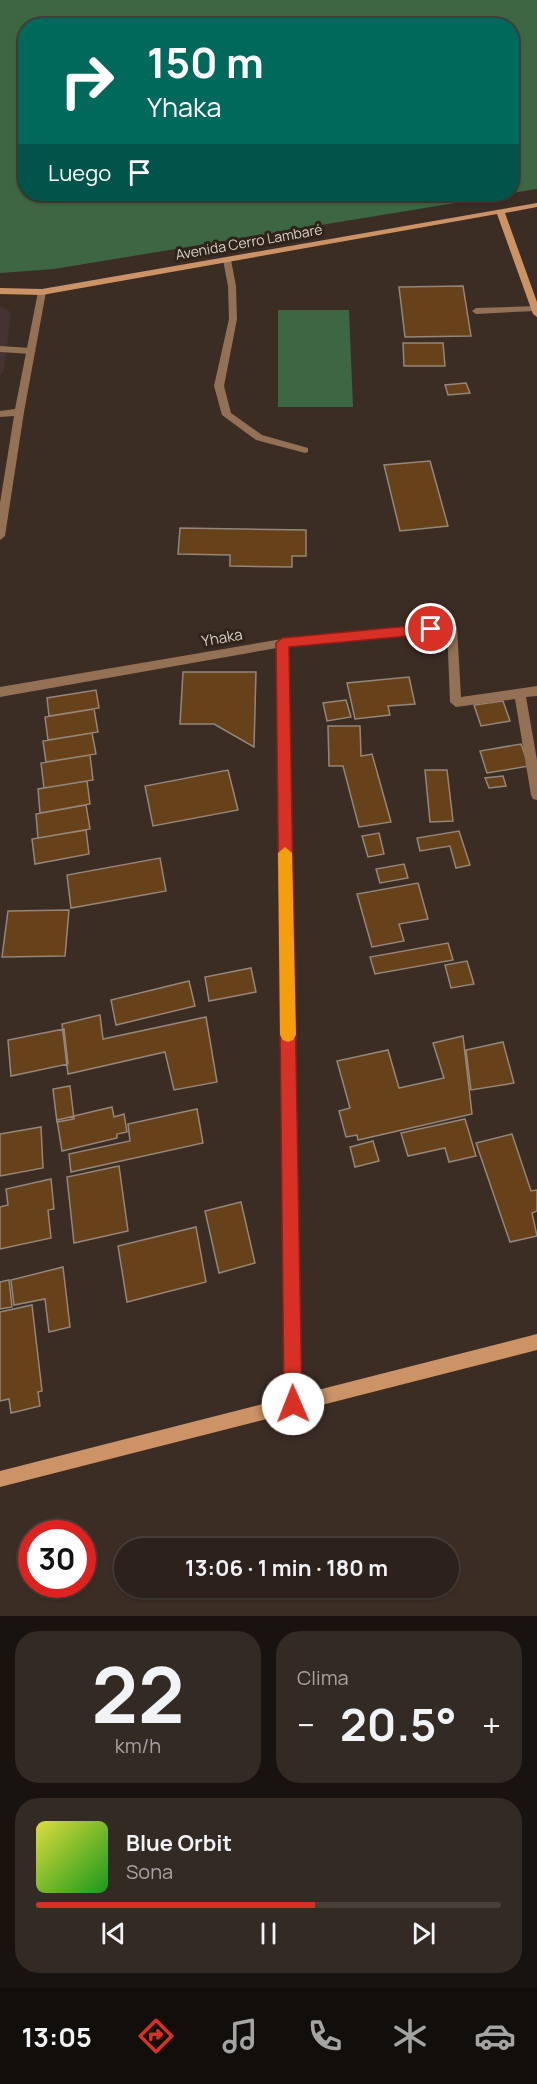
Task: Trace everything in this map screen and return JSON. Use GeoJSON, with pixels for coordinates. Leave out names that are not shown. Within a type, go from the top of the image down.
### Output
{"type":"FeatureCollection","features":[{"type":"Feature","properties":{"kind":"main road","name":"Avenida Cerro Lambaré"},"geometry":{"type":"LineString","coordinates":[[0,291],[42,292],[537,205]]}},
{"type":"Feature","properties":{"kind":"main road","name":"Avenida Cerro Lambaré"},"geometry":{"type":"LineString","coordinates":[[501,213],[537,210]]}},
{"type":"Feature","properties":{"kind":"main road"},"geometry":{"type":"LineString","coordinates":[[501,213],[536,311]]}},
{"type":"Feature","properties":{"kind":"main road"},"geometry":{"type":"LineString","coordinates":[[0,1479],[537,1342]]}},
{"type":"Feature","properties":{"kind":"street"},"geometry":{"type":"LineString","coordinates":[[227,260],[232,286],[233,319],[219,386],[227,416],[259,438],[305,450]]}},
{"type":"Feature","properties":{"kind":"street"},"geometry":{"type":"LineString","coordinates":[[0,536],[19,412],[42,292]]}},
{"type":"Feature","properties":{"kind":"street"},"geometry":{"type":"LineString","coordinates":[[476,311],[536,311]]}},
{"type":"Feature","properties":{"kind":"street"},"geometry":{"type":"LineString","coordinates":[[0,349],[31,351]]}},
{"type":"Feature","properties":{"kind":"street"},"geometry":{"type":"LineString","coordinates":[[0,414],[19,412]]}},
{"type":"Feature","properties":{"kind":"street","name":"Yhaka"},"geometry":{"type":"LineString","coordinates":[[0,692],[282,643],[452,627],[456,702],[520,694]]}},
{"type":"Feature","properties":{"kind":"street"},"geometry":{"type":"LineString","coordinates":[[282,643],[293,1404]]}},
{"type":"Feature","properties":{"kind":"street"},"geometry":{"type":"LineString","coordinates":[[537,692],[520,694],[537,795]]}},
{"type":"Feature","properties":{"kind":"shaded area"},"geometry":{"type":"Polygon","coordinates":[[[0,306],[11,312],[4,371],[0,375],[0,306]]]}},
{"type":"Feature","properties":{"kind":"green space"},"geometry":{"type":"Polygon","coordinates":[[[0,0],[537,0],[537,189],[519,192],[519,18],[18,18],[18,201],[467,201],[54,269],[0,273],[0,0]]]}},
{"type":"Feature","properties":{"kind":"green space"},"geometry":{"type":"Polygon","coordinates":[[[278,310],[349,310],[353,407],[278,407],[278,310]]]}},
{"type":"Feature","properties":{"kind":"building"},"geometry":{"type":"Polygon","coordinates":[[[463,286],[471,336],[405,337],[399,287],[463,286]]]}},
{"type":"Feature","properties":{"kind":"building"},"geometry":{"type":"Polygon","coordinates":[[[403,343],[443,343],[445,366],[404,366],[403,343]]]}},
{"type":"Feature","properties":{"kind":"building"},"geometry":{"type":"Polygon","coordinates":[[[466,383],[470,393],[448,395],[445,385],[466,383]]]}},
{"type":"Feature","properties":{"kind":"building"},"geometry":{"type":"Polygon","coordinates":[[[430,461],[448,526],[400,531],[384,465],[430,461]]]}},
{"type":"Feature","properties":{"kind":"building"},"geometry":{"type":"Polygon","coordinates":[[[180,528],[306,530],[306,556],[292,556],[292,567],[230,566],[230,555],[178,554],[180,528]]]}},
{"type":"Feature","properties":{"kind":"building"},"geometry":{"type":"Polygon","coordinates":[[[183,672],[256,672],[254,747],[214,724],[180,724],[183,672]]]}},
{"type":"Feature","properties":{"kind":"building"},"geometry":{"type":"Polygon","coordinates":[[[409,677],[415,704],[388,706],[390,715],[355,719],[347,683],[409,677]]]}},
{"type":"Feature","properties":{"kind":"building"},"geometry":{"type":"Polygon","coordinates":[[[96,690],[99,708],[49,716],[47,698],[96,690]]]}},
{"type":"Feature","properties":{"kind":"building"},"geometry":{"type":"Polygon","coordinates":[[[346,700],[351,717],[327,721],[323,703],[346,700]]]}},
{"type":"Feature","properties":{"kind":"building"},"geometry":{"type":"Polygon","coordinates":[[[503,701],[510,721],[481,726],[474,705],[503,701]]]}},
{"type":"Feature","properties":{"kind":"building"},"geometry":{"type":"Polygon","coordinates":[[[94,709],[98,732],[48,740],[45,717],[94,709]]]}},
{"type":"Feature","properties":{"kind":"building"},"geometry":{"type":"Polygon","coordinates":[[[328,726],[360,726],[361,756],[372,754],[391,822],[359,827],[343,766],[329,766],[328,726]]]}},
{"type":"Feature","properties":{"kind":"building"},"geometry":{"type":"Polygon","coordinates":[[[92,733],[96,754],[46,762],[43,741],[92,733]]]}},
{"type":"Feature","properties":{"kind":"building"},"geometry":{"type":"Polygon","coordinates":[[[521,744],[529,766],[487,773],[480,751],[521,744]]]}},
{"type":"Feature","properties":{"kind":"building"},"geometry":{"type":"Polygon","coordinates":[[[90,755],[93,780],[44,788],[41,763],[90,755]]]}},
{"type":"Feature","properties":{"kind":"building"},"geometry":{"type":"Polygon","coordinates":[[[228,770],[238,810],[153,826],[145,786],[228,770]]]}},
{"type":"Feature","properties":{"kind":"building"},"geometry":{"type":"Polygon","coordinates":[[[425,770],[447,770],[453,821],[430,822],[425,770]]]}},
{"type":"Feature","properties":{"kind":"building"},"geometry":{"type":"Polygon","coordinates":[[[503,776],[506,786],[489,788],[485,778],[503,776]]]}},
{"type":"Feature","properties":{"kind":"building"},"geometry":{"type":"Polygon","coordinates":[[[87,781],[90,804],[40,813],[38,789],[87,781]]]}},
{"type":"Feature","properties":{"kind":"building"},"geometry":{"type":"Polygon","coordinates":[[[86,805],[90,829],[38,838],[36,814],[86,805]]]}},
{"type":"Feature","properties":{"kind":"building"},"geometry":{"type":"Polygon","coordinates":[[[86,830],[89,854],[35,864],[32,839],[86,830]]]}},
{"type":"Feature","properties":{"kind":"building"},"geometry":{"type":"Polygon","coordinates":[[[459,831],[470,865],[456,868],[450,846],[420,851],[417,838],[459,831]]]}},
{"type":"Feature","properties":{"kind":"building"},"geometry":{"type":"Polygon","coordinates":[[[379,833],[384,854],[368,857],[362,836],[379,833]]]}},
{"type":"Feature","properties":{"kind":"building"},"geometry":{"type":"Polygon","coordinates":[[[160,858],[166,891],[71,908],[67,875],[160,858]]]}},
{"type":"Feature","properties":{"kind":"building"},"geometry":{"type":"Polygon","coordinates":[[[404,864],[408,878],[380,883],[376,869],[404,864]]]}},
{"type":"Feature","properties":{"kind":"building"},"geometry":{"type":"Polygon","coordinates":[[[418,883],[428,919],[399,924],[404,941],[372,947],[357,894],[418,883]]]}},
{"type":"Feature","properties":{"kind":"building"},"geometry":{"type":"Polygon","coordinates":[[[69,910],[65,956],[2,957],[8,911],[69,910]]]}},
{"type":"Feature","properties":{"kind":"building"},"geometry":{"type":"Polygon","coordinates":[[[448,943],[453,960],[375,974],[370,957],[448,943]]]}},
{"type":"Feature","properties":{"kind":"building"},"geometry":{"type":"Polygon","coordinates":[[[467,961],[474,984],[451,988],[445,965],[467,961]]]}},
{"type":"Feature","properties":{"kind":"building"},"geometry":{"type":"Polygon","coordinates":[[[251,968],[256,992],[209,1001],[205,977],[251,968]]]}},
{"type":"Feature","properties":{"kind":"building"},"geometry":{"type":"Polygon","coordinates":[[[189,981],[195,1006],[116,1025],[111,1000],[189,981]]]}},
{"type":"Feature","properties":{"kind":"building"},"geometry":{"type":"Polygon","coordinates":[[[100,1015],[103,1039],[206,1017],[217,1082],[174,1090],[165,1052],[68,1074],[62,1024],[100,1015]]]}},
{"type":"Feature","properties":{"kind":"building"},"geometry":{"type":"Polygon","coordinates":[[[64,1029],[68,1064],[11,1076],[8,1040],[64,1029]]]}},
{"type":"Feature","properties":{"kind":"building"},"geometry":{"type":"Polygon","coordinates":[[[463,1036],[472,1114],[358,1140],[357,1135],[346,1137],[339,1111],[350,1108],[337,1061],[388,1050],[399,1088],[444,1078],[433,1043],[463,1036]]]}},
{"type":"Feature","properties":{"kind":"building"},"geometry":{"type":"Polygon","coordinates":[[[503,1042],[514,1083],[471,1090],[466,1050],[503,1042]]]}},
{"type":"Feature","properties":{"kind":"building"},"geometry":{"type":"Polygon","coordinates":[[[70,1086],[74,1119],[57,1122],[53,1089],[70,1086]]]}},
{"type":"Feature","properties":{"kind":"building"},"geometry":{"type":"Polygon","coordinates":[[[112,1107],[114,1117],[124,1114],[127,1132],[117,1134],[117,1138],[62,1151],[57,1120],[112,1107]]]}},
{"type":"Feature","properties":{"kind":"building"},"geometry":{"type":"Polygon","coordinates":[[[197,1109],[203,1143],[71,1172],[69,1154],[130,1141],[128,1124],[197,1109]]]}},
{"type":"Feature","properties":{"kind":"building"},"geometry":{"type":"Polygon","coordinates":[[[465,1119],[476,1156],[449,1162],[445,1148],[408,1156],[401,1133],[465,1119]]]}},
{"type":"Feature","properties":{"kind":"building"},"geometry":{"type":"Polygon","coordinates":[[[41,1127],[43,1168],[0,1176],[0,1134],[41,1127]]]}},
{"type":"Feature","properties":{"kind":"building"},"geometry":{"type":"Polygon","coordinates":[[[512,1134],[531,1191],[537,1190],[537,1211],[532,1213],[537,1236],[510,1242],[476,1143],[512,1134]]]}},
{"type":"Feature","properties":{"kind":"building"},"geometry":{"type":"Polygon","coordinates":[[[373,1141],[379,1161],[355,1167],[350,1147],[373,1141]]]}},
{"type":"Feature","properties":{"kind":"building"},"geometry":{"type":"Polygon","coordinates":[[[119,1166],[128,1231],[74,1243],[67,1177],[119,1166]]]}},
{"type":"Feature","properties":{"kind":"building"},"geometry":{"type":"Polygon","coordinates":[[[51,1179],[54,1209],[48,1210],[51,1238],[0,1249],[0,1207],[8,1205],[6,1189],[51,1179]]]}},
{"type":"Feature","properties":{"kind":"building"},"geometry":{"type":"Polygon","coordinates":[[[241,1202],[255,1263],[219,1273],[205,1211],[241,1202]]]}},
{"type":"Feature","properties":{"kind":"building"},"geometry":{"type":"Polygon","coordinates":[[[196,1227],[206,1282],[127,1302],[118,1246],[196,1227]]]}},
{"type":"Feature","properties":{"kind":"building"},"geometry":{"type":"Polygon","coordinates":[[[63,1267],[70,1327],[49,1332],[45,1299],[14,1305],[11,1280],[63,1267]]]}},
{"type":"Feature","properties":{"kind":"building"},"geometry":{"type":"Polygon","coordinates":[[[9,1280],[12,1307],[0,1309],[0,1282],[9,1280]]]}},
{"type":"Feature","properties":{"kind":"building"},"geometry":{"type":"Polygon","coordinates":[[[32,1305],[42,1391],[38,1392],[40,1406],[11,1413],[9,1399],[0,1401],[0,1312],[32,1305]]]}},
{"type":"Feature","properties":{"kind":"slow traffic"},"geometry":{"type":"LineString","coordinates":[[285,853],[288,1035]]}},
{"type":"Feature","properties":{"kind":"route"},"geometry":{"type":"LineString","coordinates":[[293,1404],[282,643],[431,629]]}}]}
